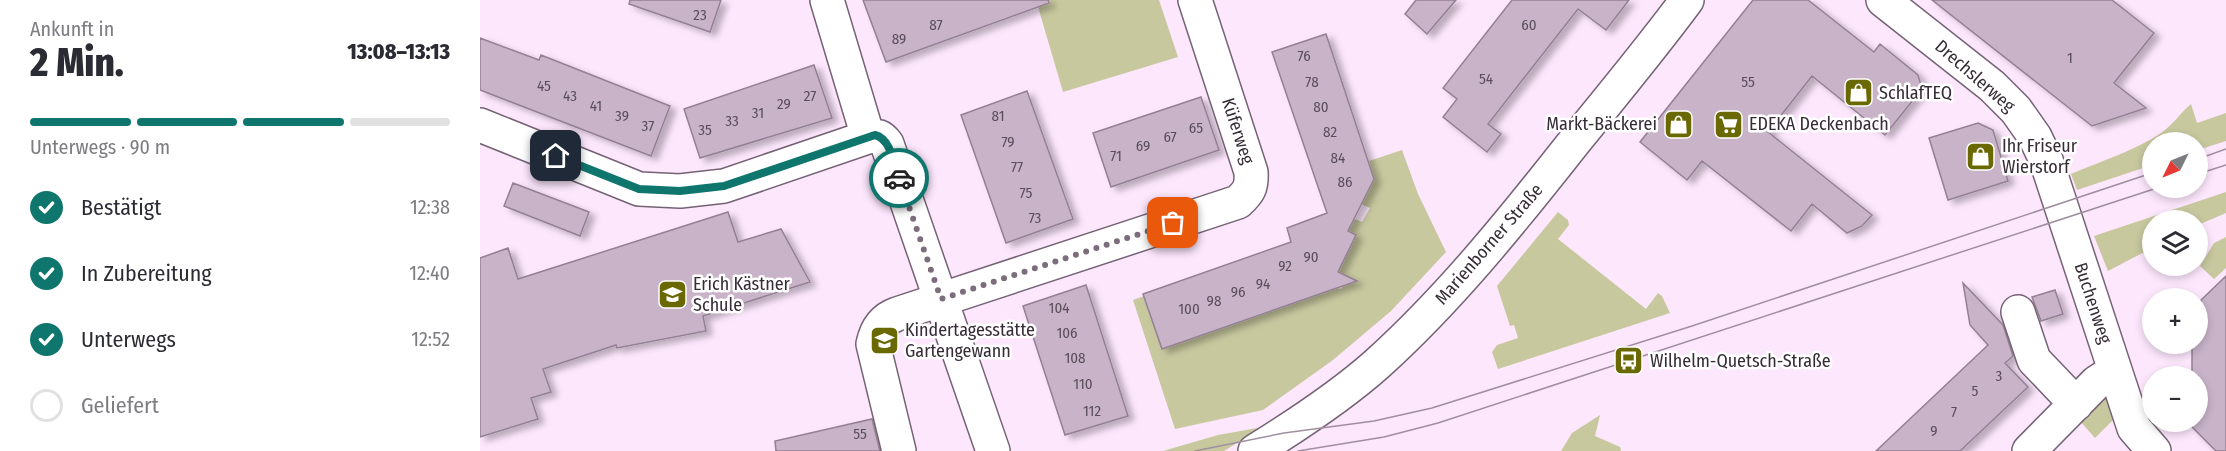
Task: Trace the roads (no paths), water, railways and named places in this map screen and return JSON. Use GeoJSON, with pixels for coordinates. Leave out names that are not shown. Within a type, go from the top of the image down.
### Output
{"type":"FeatureCollection","features":[{"type":"Feature","properties":{"kind":"street"},"geometry":{"type":"LineString","coordinates":[[827,0],[868,137]]}},
{"type":"Feature","properties":{"kind":"street","name":"Küferweg"},"geometry":{"type":"LineString","coordinates":[[899,451],[873,344],[880,327],[890,316],[1238,202],[1248,193],[1252,185],[1251,172],[1195,0]]}},
{"type":"Feature","properties":{"kind":"street","name":"Marienborner Straße"},"geometry":{"type":"LineString","coordinates":[[1255,451],[1335,397],[1375,365],[1418,325],[1544,181],[1687,0]]}},
{"type":"Feature","properties":{"kind":"street","name":"Drechslerweg"},"geometry":{"type":"LineString","coordinates":[[1883,0],[1992,86],[2016,110],[2035,137],[2046,160],[2071,235]]}},
{"type":"Feature","properties":{"kind":"street"},"geometry":{"type":"LineString","coordinates":[[487,128],[639,189],[680,191],[724,186],[868,137],[875,135],[881,137],[887,144],[993,451]]}},
{"type":"Feature","properties":{"kind":"street","name":"Buchenweg"},"geometry":{"type":"LineString","coordinates":[[2071,235],[2134,429],[2154,451]]}},
{"type":"Feature","properties":{"kind":"street"},"geometry":{"type":"LineString","coordinates":[[2018,312],[2034,360],[2076,404]]}},
{"type":"Feature","properties":{"kind":"street"},"geometry":{"type":"LineString","coordinates":[[2029,451],[2097,382],[2114,371]]}},
{"type":"Feature","properties":{"kind":"tram line"},"geometry":{"type":"LineString","coordinates":[[2208,155],[2226,149]]}},
{"type":"Feature","properties":{"kind":"tram line"},"geometry":{"type":"LineString","coordinates":[[2208,171],[2226,165]]}},
{"type":"Feature","properties":{"kind":"tram line"},"geometry":{"type":"LineString","coordinates":[[1195,451],[1284,433],[1374,421],[1432,408],[1692,326],[2142,176]]}},
{"type":"Feature","properties":{"kind":"tram line"},"geometry":{"type":"LineString","coordinates":[[1298,451],[1384,437],[1438,423],[2142,193]]}},
{"type":"Feature","properties":{"kind":"place","name":"SchlafTEQ"},"geometry":{"type":"Point","coordinates":[1858,93]}},
{"type":"Feature","properties":{"kind":"place","name":"Markt-Bäckerei"},"geometry":{"type":"Point","coordinates":[1678,124]}},
{"type":"Feature","properties":{"kind":"place","name":"EDEKA Deckenbach"},"geometry":{"type":"Point","coordinates":[1728,124]}},
{"type":"Feature","properties":{"kind":"place","name":"Ihr Friseur Wierstorf"},"geometry":{"type":"Point","coordinates":[1981,156]}},
{"type":"Feature","properties":{"kind":"place","name":"Erich Kästner Schule"},"geometry":{"type":"Point","coordinates":[672,294]}},
{"type":"Feature","properties":{"kind":"place","name":"Kindertagesstätte Gartengewann"},"geometry":{"type":"Point","coordinates":[884,340]}},
{"type":"Feature","properties":{"kind":"place","name":"Wilhelm-Quetsch-Straße"},"geometry":{"type":"Point","coordinates":[1629,361]}}]}
